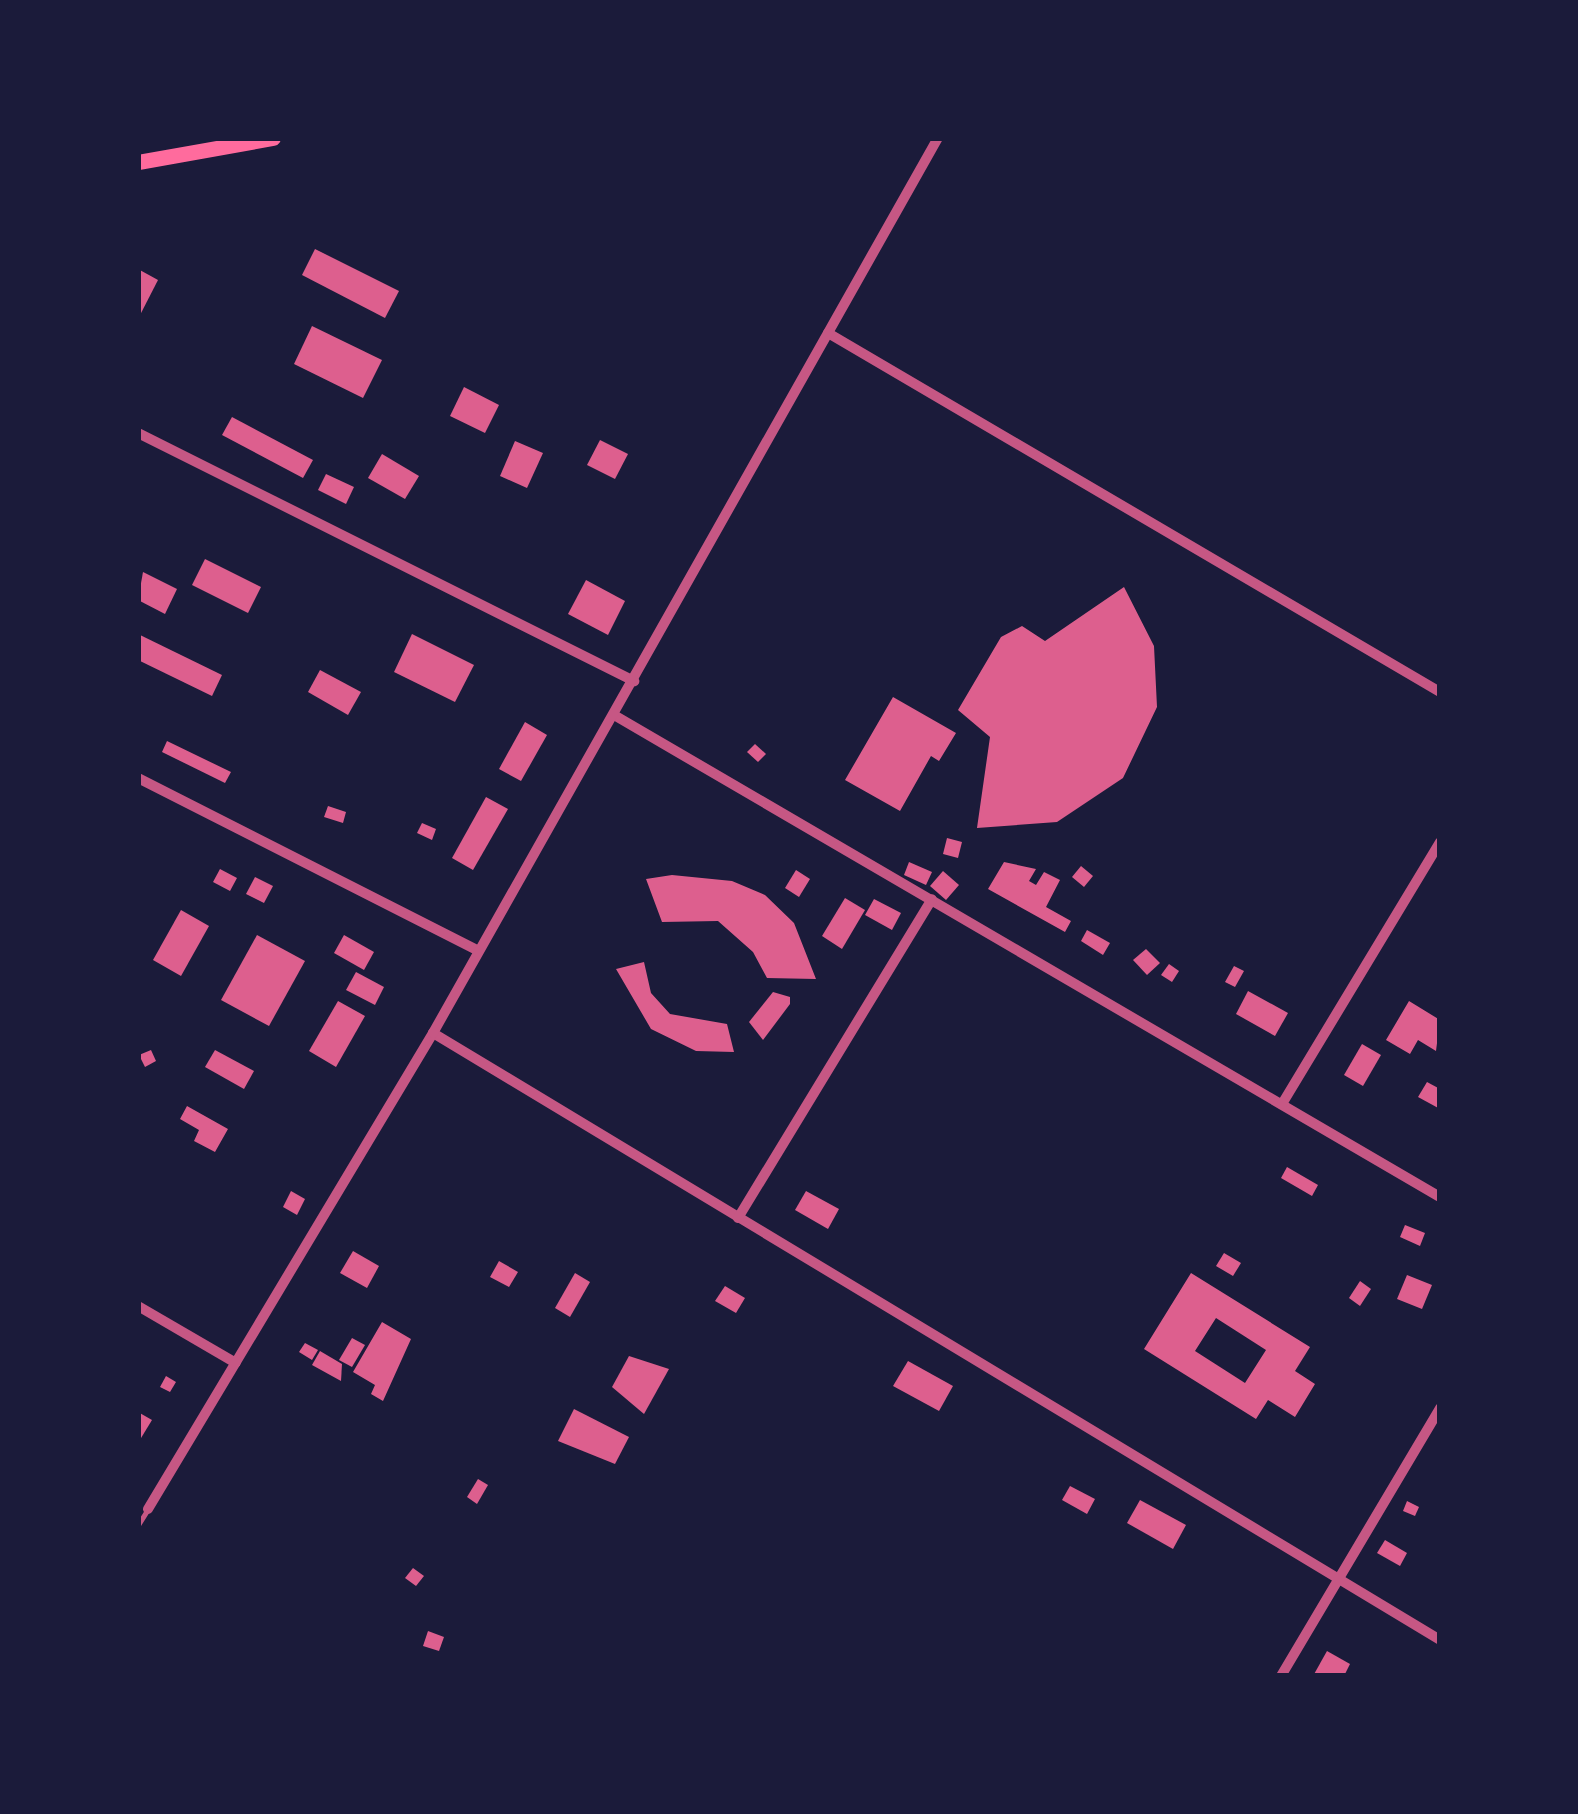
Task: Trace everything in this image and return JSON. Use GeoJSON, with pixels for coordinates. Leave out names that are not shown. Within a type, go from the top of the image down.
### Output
{"type":"FeatureCollection","features":[{"type":"Feature","properties":{"kind":"main road"},"geometry":{"type":"LineString","coordinates":[[138,162],[273,138]]}},
{"type":"Feature","properties":{"kind":"street"},"geometry":{"type":"LineString","coordinates":[[148,1509],[433,1033],[938,138]]}},
{"type":"Feature","properties":{"kind":"street"},"geometry":{"type":"LineString","coordinates":[[827,333],[1440,692]]}},
{"type":"Feature","properties":{"kind":"street"},"geometry":{"type":"LineString","coordinates":[[138,433],[634,681]]}},
{"type":"Feature","properties":{"kind":"street"},"geometry":{"type":"LineString","coordinates":[[614,715],[1440,1197]]}},
{"type":"Feature","properties":{"kind":"street"},"geometry":{"type":"LineString","coordinates":[[138,778],[477,950]]}},
{"type":"Feature","properties":{"kind":"street"},"geometry":{"type":"LineString","coordinates":[[1282,1104],[1440,842]]}},
{"type":"Feature","properties":{"kind":"street"},"geometry":{"type":"LineString","coordinates":[[738,1218],[932,899]]}},
{"type":"Feature","properties":{"kind":"street"},"geometry":{"type":"LineString","coordinates":[[433,1033],[1440,1640]]}},
{"type":"Feature","properties":{"kind":"street"},"geometry":{"type":"LineString","coordinates":[[138,1306],[236,1363]]}},
{"type":"Feature","properties":{"kind":"street"},"geometry":{"type":"LineString","coordinates":[[1281,1676],[1440,1408]]}},
{"type":"Feature","properties":{"kind":"lane"},"geometry":{"type":"LineString","coordinates":[[138,1525],[148,1509]]}},
{"type":"Feature","properties":{"kind":"building"},"geometry":{"type":"Polygon","coordinates":[[[315,249],[399,291],[385,318],[302,275],[315,249]]]}},
{"type":"Feature","properties":{"kind":"building"},"geometry":{"type":"Polygon","coordinates":[[[138,269],[158,280],[138,319],[138,269]]]}},
{"type":"Feature","properties":{"kind":"building"},"geometry":{"type":"Polygon","coordinates":[[[312,326],[382,360],[363,398],[294,364],[312,326]]]}},
{"type":"Feature","properties":{"kind":"building"},"geometry":{"type":"Polygon","coordinates":[[[464,387],[499,405],[485,433],[450,416],[464,387]]]}},
{"type":"Feature","properties":{"kind":"building"},"geometry":{"type":"Polygon","coordinates":[[[232,417],[313,460],[303,478],[222,435],[232,417]]]}},
{"type":"Feature","properties":{"kind":"building"},"geometry":{"type":"Polygon","coordinates":[[[600,440],[628,454],[615,479],[587,465],[600,440]]]}},
{"type":"Feature","properties":{"kind":"building"},"geometry":{"type":"Polygon","coordinates":[[[515,441],[543,453],[527,488],[500,476],[515,441]]]}},
{"type":"Feature","properties":{"kind":"building"},"geometry":{"type":"Polygon","coordinates":[[[382,454],[419,476],[405,499],[368,478],[382,454]]]}},
{"type":"Feature","properties":{"kind":"building"},"geometry":{"type":"Polygon","coordinates":[[[326,474],[354,487],[346,504],[318,490],[326,474]]]}},
{"type":"Feature","properties":{"kind":"building"},"geometry":{"type":"Polygon","coordinates":[[[205,559],[261,587],[248,613],[192,585],[205,559]]]}},
{"type":"Feature","properties":{"kind":"building"},"geometry":{"type":"Polygon","coordinates":[[[143,572],[177,589],[165,614],[138,600],[143,572]]]}},
{"type":"Feature","properties":{"kind":"building"},"geometry":{"type":"Polygon","coordinates":[[[586,580],[625,601],[608,635],[568,614],[586,580]]]}},
{"type":"Feature","properties":{"kind":"building"},"geometry":{"type":"Polygon","coordinates":[[[1124,587],[1154,646],[1157,707],[1123,778],[1057,822],[977,828],[990,737],[958,710],[1001,637],[1022,626],[1045,641],[1124,587]]]}},
{"type":"Feature","properties":{"kind":"building"},"geometry":{"type":"Polygon","coordinates":[[[138,634],[222,675],[212,696],[138,660],[138,634]]]}},
{"type":"Feature","properties":{"kind":"building"},"geometry":{"type":"Polygon","coordinates":[[[412,634],[474,665],[455,702],[394,672],[412,634]]]}},
{"type":"Feature","properties":{"kind":"building"},"geometry":{"type":"Polygon","coordinates":[[[320,670],[361,692],[348,715],[308,692],[320,670]]]}},
{"type":"Feature","properties":{"kind":"building"},"geometry":{"type":"Polygon","coordinates":[[[893,697],[956,733],[939,761],[931,756],[900,811],[845,780],[893,697]]]}},
{"type":"Feature","properties":{"kind":"building"},"geometry":{"type":"Polygon","coordinates":[[[525,722],[547,735],[521,781],[499,769],[525,722]]]}},
{"type":"Feature","properties":{"kind":"building"},"geometry":{"type":"Polygon","coordinates":[[[167,741],[231,772],[225,783],[162,752],[167,741]]]}},
{"type":"Feature","properties":{"kind":"building"},"geometry":{"type":"Polygon","coordinates":[[[755,744],[766,754],[758,762],[747,752],[755,744]]]}},
{"type":"Feature","properties":{"kind":"building"},"geometry":{"type":"Polygon","coordinates":[[[486,797],[508,809],[473,870],[452,858],[486,797]]]}},
{"type":"Feature","properties":{"kind":"building"},"geometry":{"type":"Polygon","coordinates":[[[328,806],[346,812],[343,823],[324,817],[328,806]]]}},
{"type":"Feature","properties":{"kind":"building"},"geometry":{"type":"Polygon","coordinates":[[[422,823],[436,829],[432,840],[417,833],[422,823]]]}},
{"type":"Feature","properties":{"kind":"building"},"geometry":{"type":"Polygon","coordinates":[[[947,838],[962,842],[958,858],[943,854],[947,838]]]}},
{"type":"Feature","properties":{"kind":"building"},"geometry":{"type":"Polygon","coordinates":[[[909,862],[932,872],[926,885],[904,875],[909,862]]]}},
{"type":"Feature","properties":{"kind":"building"},"geometry":{"type":"Polygon","coordinates":[[[1004,862],[1036,869],[1029,881],[1036,885],[1044,872],[1060,880],[1046,907],[1071,921],[1065,932],[988,889],[1004,862]]]}},
{"type":"Feature","properties":{"kind":"building"},"geometry":{"type":"Polygon","coordinates":[[[1081,866],[1093,876],[1084,887],[1072,877],[1081,866]]]}},
{"type":"Feature","properties":{"kind":"building"},"geometry":{"type":"Polygon","coordinates":[[[220,869],[237,878],[230,891],[213,882],[220,869]]]}},
{"type":"Feature","properties":{"kind":"building"},"geometry":{"type":"Polygon","coordinates":[[[796,870],[810,879],[799,897],[785,888],[796,870]]]}},
{"type":"Feature","properties":{"kind":"building"},"geometry":{"type":"Polygon","coordinates":[[[943,871],[959,885],[946,900],[930,886],[943,871]]]}},
{"type":"Feature","properties":{"kind":"building"},"geometry":{"type":"Polygon","coordinates":[[[672,875],[732,881],[765,895],[794,923],[816,979],[767,978],[753,952],[718,921],[662,922],[646,879],[672,875]]]}},
{"type":"Feature","properties":{"kind":"building"},"geometry":{"type":"Polygon","coordinates":[[[255,877],[273,886],[264,903],[246,894],[255,877]]]}},
{"type":"Feature","properties":{"kind":"building"},"geometry":{"type":"Polygon","coordinates":[[[845,898],[865,910],[842,949],[822,936],[845,898]]]}},
{"type":"Feature","properties":{"kind":"building"},"geometry":{"type":"Polygon","coordinates":[[[874,899],[901,913],[892,930],[865,915],[874,899]]]}},
{"type":"Feature","properties":{"kind":"building"},"geometry":{"type":"Polygon","coordinates":[[[181,910],[209,926],[181,976],[153,960],[181,910]]]}},
{"type":"Feature","properties":{"kind":"building"},"geometry":{"type":"Polygon","coordinates":[[[1087,930],[1110,943],[1103,955],[1081,941],[1087,930]]]}},
{"type":"Feature","properties":{"kind":"building"},"geometry":{"type":"Polygon","coordinates":[[[257,935],[305,961],[269,1026],[221,1000],[257,935]]]}},
{"type":"Feature","properties":{"kind":"building"},"geometry":{"type":"Polygon","coordinates":[[[344,935],[374,952],[364,970],[334,953],[344,935]]]}},
{"type":"Feature","properties":{"kind":"building"},"geometry":{"type":"Polygon","coordinates":[[[1146,949],[1160,963],[1147,975],[1133,960],[1146,949]]]}},
{"type":"Feature","properties":{"kind":"building"},"geometry":{"type":"Polygon","coordinates":[[[644,962],[651,993],[670,1014],[727,1024],[734,1052],[696,1051],[651,1029],[616,969],[644,962]]]}},
{"type":"Feature","properties":{"kind":"building"},"geometry":{"type":"Polygon","coordinates":[[[1169,964],[1179,971],[1172,982],[1161,975],[1169,964]]]}},
{"type":"Feature","properties":{"kind":"building"},"geometry":{"type":"Polygon","coordinates":[[[1234,966],[1244,971],[1235,987],[1225,982],[1234,966]]]}},
{"type":"Feature","properties":{"kind":"building"},"geometry":{"type":"Polygon","coordinates":[[[356,972],[384,987],[375,1005],[346,990],[356,972]]]}},
{"type":"Feature","properties":{"kind":"building"},"geometry":{"type":"Polygon","coordinates":[[[1248,991],[1288,1013],[1275,1036],[1236,1014],[1248,991]]]}},
{"type":"Feature","properties":{"kind":"building"},"geometry":{"type":"Polygon","coordinates":[[[773,992],[790,997],[790,1004],[763,1040],[749,1022],[773,992]]]}},
{"type":"Feature","properties":{"kind":"building"},"geometry":{"type":"Polygon","coordinates":[[[338,1001],[365,1016],[336,1067],[309,1051],[338,1001]]]}},
{"type":"Feature","properties":{"kind":"building"},"geometry":{"type":"Polygon","coordinates":[[[1409,1001],[1440,1020],[1436,1051],[1418,1040],[1410,1054],[1386,1040],[1409,1001]]]}},
{"type":"Feature","properties":{"kind":"building"},"geometry":{"type":"Polygon","coordinates":[[[1362,1044],[1381,1055],[1363,1086],[1344,1075],[1362,1044]]]}},
{"type":"Feature","properties":{"kind":"building"},"geometry":{"type":"Polygon","coordinates":[[[151,1050],[156,1061],[145,1067],[139,1055],[151,1050]]]}},
{"type":"Feature","properties":{"kind":"building"},"geometry":{"type":"Polygon","coordinates":[[[215,1050],[254,1071],[244,1089],[205,1067],[215,1050]]]}},
{"type":"Feature","properties":{"kind":"building"},"geometry":{"type":"Polygon","coordinates":[[[1427,1082],[1440,1089],[1440,1109],[1418,1097],[1427,1082]]]}},
{"type":"Feature","properties":{"kind":"building"},"geometry":{"type":"Polygon","coordinates":[[[187,1106],[228,1129],[215,1152],[194,1141],[199,1130],[180,1119],[187,1106]]]}},
{"type":"Feature","properties":{"kind":"building"},"geometry":{"type":"Polygon","coordinates":[[[1287,1167],[1318,1185],[1312,1196],[1281,1178],[1287,1167]]]}},
{"type":"Feature","properties":{"kind":"building"},"geometry":{"type":"Polygon","coordinates":[[[291,1191],[305,1199],[297,1215],[283,1207],[291,1191]]]}},
{"type":"Feature","properties":{"kind":"building"},"geometry":{"type":"Polygon","coordinates":[[[806,1191],[839,1209],[828,1229],[795,1210],[806,1191]]]}},
{"type":"Feature","properties":{"kind":"building"},"geometry":{"type":"Polygon","coordinates":[[[1405,1225],[1425,1233],[1420,1246],[1400,1237],[1405,1225]]]}},
{"type":"Feature","properties":{"kind":"building"},"geometry":{"type":"Polygon","coordinates":[[[353,1251],[379,1266],[367,1288],[340,1273],[353,1251]]]}},
{"type":"Feature","properties":{"kind":"building"},"geometry":{"type":"Polygon","coordinates":[[[1224,1253],[1241,1263],[1233,1276],[1216,1266],[1224,1253]]]}},
{"type":"Feature","properties":{"kind":"building"},"geometry":{"type":"Polygon","coordinates":[[[499,1261],[518,1272],[509,1287],[490,1277],[499,1261]]]}},
{"type":"Feature","properties":{"kind":"building"},"geometry":{"type":"Polygon","coordinates":[[[575,1273],[590,1282],[570,1317],[555,1308],[575,1273]]]}},
{"type":"Feature","properties":{"kind":"building"},"geometry":{"type":"Polygon","coordinates":[[[1191,1273],[1310,1347],[1295,1371],[1315,1384],[1295,1417],[1268,1400],[1256,1419],[1144,1349],[1191,1273]],[[1216,1318],[1195,1351],[1245,1383],[1266,1350],[1216,1318]]]}},
{"type":"Feature","properties":{"kind":"building"},"geometry":{"type":"Polygon","coordinates":[[[1407,1275],[1432,1285],[1422,1309],[1397,1299],[1407,1275]]]}},
{"type":"Feature","properties":{"kind":"building"},"geometry":{"type":"Polygon","coordinates":[[[1360,1281],[1371,1289],[1360,1306],[1349,1298],[1360,1281]]]}},
{"type":"Feature","properties":{"kind":"building"},"geometry":{"type":"Polygon","coordinates":[[[725,1286],[745,1298],[736,1313],[715,1301],[725,1286]]]}},
{"type":"Feature","properties":{"kind":"building"},"geometry":{"type":"Polygon","coordinates":[[[382,1322],[411,1339],[383,1401],[371,1394],[375,1385],[353,1372],[382,1322]]]}},
{"type":"Feature","properties":{"kind":"building"},"geometry":{"type":"Polygon","coordinates":[[[352,1338],[365,1345],[352,1367],[339,1360],[352,1338]]]}},
{"type":"Feature","properties":{"kind":"building"},"geometry":{"type":"Polygon","coordinates":[[[305,1343],[318,1350],[312,1360],[299,1352],[305,1343]]]}},
{"type":"Feature","properties":{"kind":"building"},"geometry":{"type":"Polygon","coordinates":[[[320,1351],[342,1364],[341,1381],[312,1365],[320,1351]]]}},
{"type":"Feature","properties":{"kind":"building"},"geometry":{"type":"Polygon","coordinates":[[[629,1356],[669,1369],[644,1414],[612,1387],[629,1356]]]}},
{"type":"Feature","properties":{"kind":"building"},"geometry":{"type":"Polygon","coordinates":[[[908,1361],[953,1386],[939,1411],[893,1386],[908,1361]]]}},
{"type":"Feature","properties":{"kind":"building"},"geometry":{"type":"Polygon","coordinates":[[[166,1376],[176,1382],[170,1392],[160,1387],[166,1376]]]}},
{"type":"Feature","properties":{"kind":"building"},"geometry":{"type":"Polygon","coordinates":[[[574,1409],[629,1437],[615,1464],[558,1441],[574,1409]]]}},
{"type":"Feature","properties":{"kind":"building"},"geometry":{"type":"Polygon","coordinates":[[[138,1412],[152,1420],[138,1443],[138,1412]]]}},
{"type":"Feature","properties":{"kind":"building"},"geometry":{"type":"Polygon","coordinates":[[[478,1479],[488,1485],[477,1504],[467,1497],[478,1479]]]}},
{"type":"Feature","properties":{"kind":"building"},"geometry":{"type":"Polygon","coordinates":[[[1070,1486],[1095,1499],[1087,1514],[1062,1500],[1070,1486]]]}},
{"type":"Feature","properties":{"kind":"building"},"geometry":{"type":"Polygon","coordinates":[[[1140,1500],[1186,1525],[1173,1549],[1127,1523],[1140,1500]]]}},
{"type":"Feature","properties":{"kind":"building"},"geometry":{"type":"Polygon","coordinates":[[[1407,1501],[1419,1507],[1415,1516],[1403,1511],[1407,1501]]]}},
{"type":"Feature","properties":{"kind":"building"},"geometry":{"type":"Polygon","coordinates":[[[1385,1540],[1407,1553],[1400,1566],[1377,1553],[1385,1540]]]}},
{"type":"Feature","properties":{"kind":"building"},"geometry":{"type":"Polygon","coordinates":[[[413,1568],[424,1576],[416,1586],[405,1578],[413,1568]]]}},
{"type":"Feature","properties":{"kind":"building"},"geometry":{"type":"Polygon","coordinates":[[[428,1631],[444,1637],[439,1651],[423,1646],[428,1631]]]}},
{"type":"Feature","properties":{"kind":"building"},"geometry":{"type":"Polygon","coordinates":[[[1327,1651],[1350,1664],[1344,1676],[1313,1676],[1327,1651]]]}}]}
